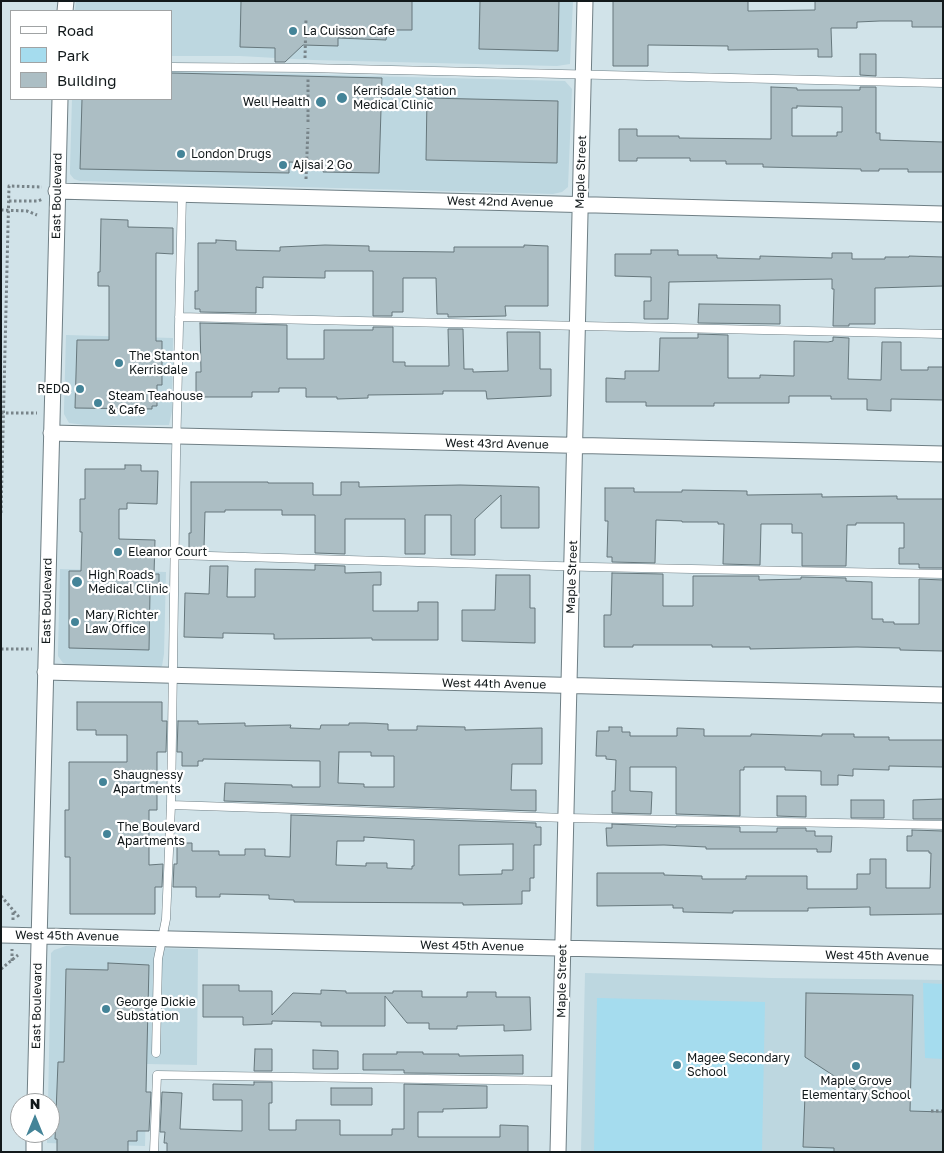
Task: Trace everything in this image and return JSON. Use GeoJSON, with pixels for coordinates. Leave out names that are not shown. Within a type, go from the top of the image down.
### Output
{"type":"FeatureCollection","features":[{"type":"Feature","properties":{"kind":"street","name":"Maple Street"},"geometry":{"type":"LineString","coordinates":[[558,1152],[585,1]]}},
{"type":"Feature","properties":{"kind":"street","name":"East Boulevard"},"geometry":{"type":"LineString","coordinates":[[35,1093],[56,191],[60,100]]}},
{"type":"Feature","properties":{"kind":"street","name":"West 42nd Avenue"},"geometry":{"type":"LineString","coordinates":[[56,191],[943,214]]}},
{"type":"Feature","properties":{"kind":"street","name":"West 43rd Avenue"},"geometry":{"type":"LineString","coordinates":[[51,433],[943,454]]}},
{"type":"Feature","properties":{"kind":"street","name":"West 44th Avenue"},"geometry":{"type":"LineString","coordinates":[[45,672],[943,695]]}},
{"type":"Feature","properties":{"kind":"street","name":"West 45th Avenue"},"geometry":{"type":"LineString","coordinates":[[1,935],[943,957]]}},
{"type":"Feature","properties":{"kind":"lane"},"geometry":{"type":"LineString","coordinates":[[172,67],[307,68],[943,83]]}},
{"type":"Feature","properties":{"kind":"lane"},"geometry":{"type":"LineString","coordinates":[[156,1053],[158,959],[166,919],[171,805],[176,437],[182,194]]}},
{"type":"Feature","properties":{"kind":"lane"},"geometry":{"type":"LineString","coordinates":[[179,317],[943,334]]}},
{"type":"Feature","properties":{"kind":"lane"},"geometry":{"type":"LineString","coordinates":[[175,555],[572,567],[943,574]]}},
{"type":"Feature","properties":{"kind":"lane"},"geometry":{"type":"LineString","coordinates":[[171,805],[567,818],[943,825]]}},
{"type":"Feature","properties":{"kind":"lane"},"geometry":{"type":"LineString","coordinates":[[154,1152],[157,1075],[560,1080]]}},
{"type":"Feature","properties":{"kind":"path"},"geometry":{"type":"LineString","coordinates":[[305,58],[306,18]]}},
{"type":"Feature","properties":{"kind":"path"},"geometry":{"type":"LineString","coordinates":[[308,77],[308,122]]}},
{"type":"Feature","properties":{"kind":"path"},"geometry":{"type":"LineString","coordinates":[[306,179],[308,128]]}},
{"type":"Feature","properties":{"kind":"path"},"geometry":{"type":"LineString","coordinates":[[1,512],[9,186],[40,186],[56,191]]}},
{"type":"Feature","properties":{"kind":"path"},"geometry":{"type":"LineString","coordinates":[[9,201],[38,201],[56,191]]}},
{"type":"Feature","properties":{"kind":"path"},"geometry":{"type":"LineString","coordinates":[[1,210],[27,211],[37,215]]}},
{"type":"Feature","properties":{"kind":"path"},"geometry":{"type":"LineString","coordinates":[[3,413],[38,413]]}},
{"type":"Feature","properties":{"kind":"path"},"geometry":{"type":"LineString","coordinates":[[1,649],[32,649]]}},
{"type":"Feature","properties":{"kind":"path"},"geometry":{"type":"LineString","coordinates":[[1,896],[19,917]]}},
{"type":"Feature","properties":{"kind":"path"},"geometry":{"type":"LineString","coordinates":[[12,948],[12,961]]}},
{"type":"Feature","properties":{"kind":"path"},"geometry":{"type":"LineString","coordinates":[[1,969],[18,955]]}},
{"type":"Feature","properties":{"kind":"path"},"geometry":{"type":"LineString","coordinates":[[931,1111],[943,1111]]}},
{"type":"Feature","properties":{"kind":"shaded area"},"geometry":{"type":"Polygon","coordinates":[[[76,1],[573,1],[570,64],[557,66],[313,60],[240,56],[172,56],[172,10],[75,10],[76,1]]]}},
{"type":"Feature","properties":{"kind":"shaded area"},"geometry":{"type":"Polygon","coordinates":[[[172,71],[565,81],[572,89],[568,187],[562,192],[553,194],[80,181],[74,179],[70,174],[72,100],[172,100],[172,71]]]}},
{"type":"Feature","properties":{"kind":"shaded area","name":"The Stanton Kerrisdale"},"geometry":{"type":"Polygon","coordinates":[[[66,335],[173,338],[172,411],[169,425],[85,425],[69,423],[64,414],[66,335]]]}},
{"type":"Feature","properties":{"kind":"shaded area"},"geometry":{"type":"Polygon","coordinates":[[[60,569],[166,572],[162,666],[71,666],[63,663],[58,656],[60,569]]]}},
{"type":"Feature","properties":{"kind":"shaded area"},"geometry":{"type":"Polygon","coordinates":[[[66,946],[198,949],[197,1065],[147,1064],[145,1146],[47,1143],[60,1143],[60,1093],[48,1093],[51,953],[66,946]]]}},
{"type":"Feature","properties":{"kind":"shaded area"},"geometry":{"type":"Polygon","coordinates":[[[585,973],[943,980],[943,1152],[581,1152],[585,973]]]}},
{"type":"Feature","properties":{"kind":"green space"},"geometry":{"type":"Polygon","coordinates":[[[923,983],[943,984],[943,1059],[925,1058],[923,983]]]}},
{"type":"Feature","properties":{"kind":"green space","name":"Magee Secondary School"},"geometry":{"type":"Polygon","coordinates":[[[597,998],[765,1002],[762,1152],[594,1152],[597,998]]]}},
{"type":"Feature","properties":{"kind":"building"},"geometry":{"type":"Polygon","coordinates":[[[241,1],[412,1],[412,30],[387,30],[386,40],[338,38],[338,46],[303,45],[285,62],[275,62],[275,48],[240,47],[241,1]]]}},
{"type":"Feature","properties":{"kind":"building"},"geometry":{"type":"Polygon","coordinates":[[[480,1],[559,1],[558,51],[479,49],[480,1]]]}},
{"type":"Feature","properties":{"kind":"building"},"geometry":{"type":"Polygon","coordinates":[[[613,1],[748,1],[748,11],[815,10],[815,1],[943,1],[943,27],[912,27],[912,21],[880,21],[857,22],[857,28],[831,28],[832,57],[818,57],[818,49],[728,50],[728,46],[648,45],[648,66],[613,66],[613,1]]]}},
{"type":"Feature","properties":{"kind":"building"},"geometry":{"type":"Polygon","coordinates":[[[860,54],[876,54],[876,76],[860,75],[860,54]]]}},
{"type":"Feature","properties":{"kind":"building"},"geometry":{"type":"Polygon","coordinates":[[[172,73],[382,78],[379,173],[323,172],[323,167],[315,167],[315,163],[289,162],[289,173],[80,169],[82,100],[172,100],[172,73]]]}},
{"type":"Feature","properties":{"kind":"building"},"geometry":{"type":"Polygon","coordinates":[[[771,87],[797,88],[797,90],[860,90],[860,87],[876,87],[876,133],[880,133],[880,140],[943,142],[943,172],[908,172],[908,169],[861,171],[861,169],[763,167],[763,164],[726,164],[726,161],[690,161],[690,158],[637,158],[637,161],[619,161],[619,129],[637,129],[637,136],[771,139],[771,87]],[[797,106],[797,108],[792,108],[792,136],[837,136],[837,132],[842,132],[842,107],[797,106]]]}},
{"type":"Feature","properties":{"kind":"building"},"geometry":{"type":"Polygon","coordinates":[[[427,98],[558,101],[557,163],[426,160],[427,98]]]}},
{"type":"Feature","properties":{"kind":"building"},"geometry":{"type":"Polygon","coordinates":[[[101,219],[128,220],[128,227],[173,228],[173,254],[156,253],[156,341],[162,341],[162,385],[157,385],[157,406],[152,406],[152,409],[75,408],[77,340],[109,340],[109,286],[98,286],[101,219]]]}},
{"type":"Feature","properties":{"kind":"building"},"geometry":{"type":"Polygon","coordinates":[[[216,240],[236,241],[236,250],[280,251],[280,247],[325,245],[369,246],[369,251],[454,252],[454,247],[548,246],[548,306],[505,306],[506,316],[448,317],[448,314],[437,314],[436,278],[403,278],[403,312],[392,312],[392,316],[373,316],[373,271],[325,271],[325,278],[263,277],[263,288],[256,287],[256,313],[200,312],[200,309],[195,309],[195,291],[198,291],[198,243],[216,243],[216,240]]]}},
{"type":"Feature","properties":{"kind":"building"},"geometry":{"type":"Polygon","coordinates":[[[651,250],[678,250],[678,255],[717,255],[717,258],[760,259],[760,256],[832,258],[832,253],[852,253],[852,259],[885,259],[885,257],[909,256],[943,257],[943,286],[875,288],[875,324],[833,326],[834,289],[832,289],[832,279],[669,282],[668,319],[644,319],[644,301],[651,301],[651,277],[615,276],[615,254],[651,254],[651,250]]]}},
{"type":"Feature","properties":{"kind":"building"},"geometry":{"type":"Polygon","coordinates":[[[699,304],[780,305],[780,324],[698,323],[699,304]]]}},
{"type":"Feature","properties":{"kind":"building"},"geometry":{"type":"Polygon","coordinates":[[[200,323],[287,325],[287,359],[324,359],[324,330],[373,330],[373,327],[393,327],[393,362],[405,362],[405,366],[449,366],[448,329],[463,329],[464,369],[473,369],[473,372],[508,371],[507,332],[540,332],[540,369],[551,369],[551,396],[487,399],[486,391],[443,391],[443,394],[368,395],[368,398],[337,399],[337,397],[306,397],[306,388],[279,388],[279,392],[252,392],[252,397],[196,397],[196,372],[201,372],[200,323]]]}},
{"type":"Feature","properties":{"kind":"building"},"geometry":{"type":"Polygon","coordinates":[[[698,334],[728,335],[728,378],[760,378],[760,375],[794,376],[794,341],[828,342],[833,341],[833,337],[849,338],[848,379],[881,380],[882,342],[901,342],[901,370],[928,370],[928,367],[943,367],[943,400],[891,399],[891,411],[867,410],[867,399],[831,399],[831,396],[789,396],[789,403],[714,403],[714,406],[646,406],[646,402],[606,402],[606,378],[625,379],[625,371],[659,371],[660,338],[698,338],[698,334]]]}},
{"type":"Feature","properties":{"kind":"building"},"geometry":{"type":"Polygon","coordinates":[[[125,465],[141,465],[141,471],[158,471],[157,504],[127,503],[127,509],[119,509],[119,539],[155,540],[154,574],[159,574],[159,592],[150,592],[149,650],[69,648],[69,571],[81,571],[82,532],[80,532],[80,499],[85,499],[85,469],[125,469],[125,465]]]}},
{"type":"Feature","properties":{"kind":"building"},"geometry":{"type":"Polygon","coordinates":[[[191,482],[313,483],[313,495],[341,495],[341,482],[359,482],[359,487],[460,485],[539,487],[539,528],[501,528],[501,495],[475,519],[475,555],[451,555],[451,515],[425,515],[425,554],[405,554],[405,519],[345,519],[345,554],[315,553],[315,515],[282,515],[282,510],[225,510],[225,512],[205,512],[204,548],[189,548],[189,533],[191,533],[191,482]]]}},
{"type":"Feature","properties":{"kind":"building"},"geometry":{"type":"Polygon","coordinates":[[[605,488],[634,488],[634,492],[682,492],[682,490],[747,491],[747,495],[822,494],[822,497],[897,496],[897,499],[943,499],[943,568],[919,568],[919,564],[899,564],[899,548],[904,548],[904,523],[856,523],[856,525],[847,525],[846,566],[802,566],[802,533],[792,533],[792,524],[761,524],[760,565],[723,564],[724,524],[718,524],[718,522],[656,520],[655,563],[612,562],[612,557],[607,557],[608,521],[605,521],[605,488]]]}},
{"type":"Feature","properties":{"kind":"building"},"geometry":{"type":"Polygon","coordinates":[[[315,565],[345,566],[345,573],[381,572],[381,585],[373,585],[373,611],[418,611],[418,602],[438,602],[438,640],[372,640],[372,638],[274,639],[274,634],[223,633],[223,638],[184,637],[185,593],[209,594],[210,566],[228,566],[227,597],[255,597],[255,569],[315,570],[315,565]]]}},
{"type":"Feature","properties":{"kind":"building"},"geometry":{"type":"Polygon","coordinates":[[[612,573],[663,574],[663,606],[693,606],[693,576],[759,576],[759,580],[801,579],[801,577],[846,578],[846,581],[872,582],[872,619],[883,619],[883,622],[894,622],[894,624],[919,624],[919,579],[943,580],[943,651],[857,647],[750,649],[750,647],[712,647],[712,645],[604,647],[604,615],[611,615],[612,573]]]}},
{"type":"Feature","properties":{"kind":"building"},"geometry":{"type":"Polygon","coordinates":[[[496,575],[530,575],[530,608],[535,608],[535,643],[462,641],[462,610],[495,610],[496,575]]]}},
{"type":"Feature","properties":{"kind":"building"},"geometry":{"type":"Polygon","coordinates":[[[77,702],[162,702],[162,721],[167,721],[166,752],[157,752],[157,810],[149,810],[149,865],[163,864],[162,887],[155,887],[155,914],[70,914],[70,857],[65,857],[65,810],[69,810],[69,762],[127,762],[127,735],[96,735],[96,730],[77,730],[77,702]]]}},
{"type":"Feature","properties":{"kind":"building"},"geometry":{"type":"Polygon","coordinates":[[[178,721],[198,721],[198,724],[245,723],[245,726],[291,725],[290,728],[320,729],[321,725],[349,725],[349,723],[388,724],[388,730],[417,730],[417,726],[465,727],[465,730],[542,728],[542,764],[512,764],[511,790],[536,790],[536,811],[224,801],[225,783],[320,787],[320,761],[203,759],[203,761],[198,761],[198,766],[182,766],[182,752],[177,752],[178,721]],[[339,752],[338,783],[364,784],[364,787],[394,787],[394,756],[371,756],[371,752],[339,752]]]}},
{"type":"Feature","properties":{"kind":"building"},"geometry":{"type":"Polygon","coordinates":[[[609,727],[622,727],[622,732],[630,732],[630,736],[677,736],[677,728],[704,729],[704,736],[751,736],[751,734],[822,736],[822,734],[854,734],[854,737],[889,737],[889,740],[943,740],[943,767],[889,766],[889,770],[853,769],[853,776],[838,775],[838,785],[821,785],[821,771],[785,770],[785,767],[744,767],[744,770],[740,770],[740,816],[676,814],[676,767],[630,767],[630,791],[652,792],[651,814],[612,813],[612,791],[615,791],[616,760],[606,759],[606,756],[596,756],[597,731],[609,731],[609,727]]]}},
{"type":"Feature","properties":{"kind":"building"},"geometry":{"type":"Polygon","coordinates":[[[777,796],[806,796],[806,817],[777,816],[777,796]]]}},
{"type":"Feature","properties":{"kind":"building"},"geometry":{"type":"Polygon","coordinates":[[[943,799],[943,819],[913,819],[913,800],[943,799]]]}},
{"type":"Feature","properties":{"kind":"building"},"geometry":{"type":"Polygon","coordinates":[[[851,800],[884,800],[884,818],[851,818],[851,800]]]}},
{"type":"Feature","properties":{"kind":"building"},"geometry":{"type":"Polygon","coordinates":[[[291,815],[536,823],[536,827],[541,827],[541,845],[534,845],[534,878],[530,878],[530,891],[522,891],[522,904],[463,905],[463,903],[294,902],[294,900],[269,899],[269,895],[220,894],[220,897],[196,897],[196,887],[173,887],[174,864],[177,864],[177,843],[192,843],[192,851],[219,851],[219,855],[245,855],[245,849],[265,849],[265,856],[290,857],[291,815]],[[364,837],[364,841],[337,841],[336,865],[366,866],[366,863],[387,863],[387,868],[412,869],[412,866],[414,866],[414,840],[364,837]],[[513,844],[459,845],[459,875],[502,874],[502,870],[513,870],[513,844]]]}},
{"type":"Feature","properties":{"kind":"building"},"geometry":{"type":"Polygon","coordinates":[[[612,824],[740,827],[740,832],[777,832],[777,828],[806,828],[806,831],[815,831],[815,836],[832,836],[831,852],[817,852],[817,849],[706,849],[706,847],[664,845],[607,846],[606,828],[612,828],[612,824]]]}},
{"type":"Feature","properties":{"kind":"building"},"geometry":{"type":"Polygon","coordinates":[[[912,830],[943,831],[943,914],[870,915],[870,907],[808,908],[808,911],[733,911],[733,913],[683,912],[683,908],[673,908],[673,905],[597,906],[597,873],[664,873],[664,875],[702,876],[702,879],[746,879],[746,876],[807,876],[807,889],[857,889],[857,874],[870,874],[870,859],[886,859],[886,888],[930,888],[931,853],[929,851],[907,851],[907,836],[912,836],[912,830]]]}},
{"type":"Feature","properties":{"kind":"building"},"geometry":{"type":"Polygon","coordinates":[[[108,963],[149,965],[146,1092],[151,1092],[149,1131],[137,1131],[137,1141],[128,1141],[128,1152],[57,1152],[57,1143],[60,1143],[60,1093],[57,1093],[58,1062],[64,1062],[66,969],[108,970],[108,963]]]}},
{"type":"Feature","properties":{"kind":"building"},"geometry":{"type":"Polygon","coordinates":[[[203,985],[239,985],[239,991],[272,991],[272,1015],[293,993],[321,994],[321,990],[346,991],[346,993],[422,991],[422,997],[467,997],[467,992],[496,992],[496,997],[530,997],[531,1030],[504,1031],[504,1025],[457,1026],[457,1029],[429,1029],[429,1023],[407,1023],[385,996],[385,1026],[321,1026],[321,1022],[272,1021],[272,1024],[243,1025],[243,1017],[203,1017],[203,985]]]}},
{"type":"Feature","properties":{"kind":"building"},"geometry":{"type":"Polygon","coordinates":[[[806,993],[913,995],[910,1111],[943,1112],[943,1152],[834,1152],[834,1148],[803,1147],[805,1095],[865,1096],[805,1057],[806,993]]]}},
{"type":"Feature","properties":{"kind":"building"},"geometry":{"type":"Polygon","coordinates":[[[255,1049],[272,1049],[272,1071],[254,1071],[255,1049]]]}},
{"type":"Feature","properties":{"kind":"building"},"geometry":{"type":"Polygon","coordinates":[[[313,1050],[338,1051],[338,1069],[313,1069],[313,1050]]]}},
{"type":"Feature","properties":{"kind":"building"},"geometry":{"type":"Polygon","coordinates":[[[397,1052],[459,1054],[459,1056],[523,1055],[523,1074],[404,1073],[404,1070],[363,1070],[363,1054],[397,1054],[397,1052]]]}},
{"type":"Feature","properties":{"kind":"building"},"geometry":{"type":"Polygon","coordinates":[[[254,1082],[272,1082],[272,1103],[269,1103],[269,1130],[296,1130],[296,1120],[340,1120],[340,1135],[392,1135],[392,1129],[404,1129],[404,1084],[487,1086],[487,1108],[443,1109],[443,1112],[418,1112],[418,1137],[500,1137],[500,1125],[528,1126],[528,1152],[167,1152],[167,1143],[164,1143],[165,1132],[160,1132],[162,1092],[182,1093],[180,1129],[242,1131],[242,1100],[213,1100],[213,1084],[254,1085],[254,1082]]]}},
{"type":"Feature","properties":{"kind":"building"},"geometry":{"type":"Polygon","coordinates":[[[331,1088],[372,1088],[372,1105],[331,1105],[331,1088]]]}},
{"type":"Feature","properties":{"kind":"place","name":"La Cuisson Cafe"},"geometry":{"type":"Point","coordinates":[293,31]}},
{"type":"Feature","properties":{"kind":"place","name":"Kerrisdale Station Medical Clinic"},"geometry":{"type":"Point","coordinates":[342,98]}},
{"type":"Feature","properties":{"kind":"place","name":"Well Health"},"geometry":{"type":"Point","coordinates":[321,102]}},
{"type":"Feature","properties":{"kind":"place","name":"London Drugs"},"geometry":{"type":"Point","coordinates":[181,154]}},
{"type":"Feature","properties":{"kind":"place","name":"Ajisai 2 Go"},"geometry":{"type":"Point","coordinates":[283,165]}},
{"type":"Feature","properties":{"kind":"place","name":"The Stanton Kerrisdale"},"geometry":{"type":"Point","coordinates":[119,363]}},
{"type":"Feature","properties":{"kind":"place","name":"REDQ"},"geometry":{"type":"Point","coordinates":[80,389]}},
{"type":"Feature","properties":{"kind":"place","name":"Steam Teahouse & Cafe"},"geometry":{"type":"Point","coordinates":[98,403]}},
{"type":"Feature","properties":{"kind":"place","name":"Eleanor Court"},"geometry":{"type":"Point","coordinates":[118,552]}},
{"type":"Feature","properties":{"kind":"place","name":"High Roads Medical Clinic"},"geometry":{"type":"Point","coordinates":[77,582]}},
{"type":"Feature","properties":{"kind":"place","name":"Mary Richter Law Office"},"geometry":{"type":"Point","coordinates":[75,622]}},
{"type":"Feature","properties":{"kind":"place","name":"Shaugnessy Apartments"},"geometry":{"type":"Point","coordinates":[103,782]}},
{"type":"Feature","properties":{"kind":"place","name":"The Boulevard Apartments"},"geometry":{"type":"Point","coordinates":[107,834]}},
{"type":"Feature","properties":{"kind":"place","name":"George Dickie Substation"},"geometry":{"type":"Point","coordinates":[106,1009]}},
{"type":"Feature","properties":{"kind":"place","name":"Magee Secondary School"},"geometry":{"type":"Point","coordinates":[677,1065]}},
{"type":"Feature","properties":{"kind":"place","name":"Maple Grove Elementary School"},"geometry":{"type":"Point","coordinates":[856,1066]}}]}
